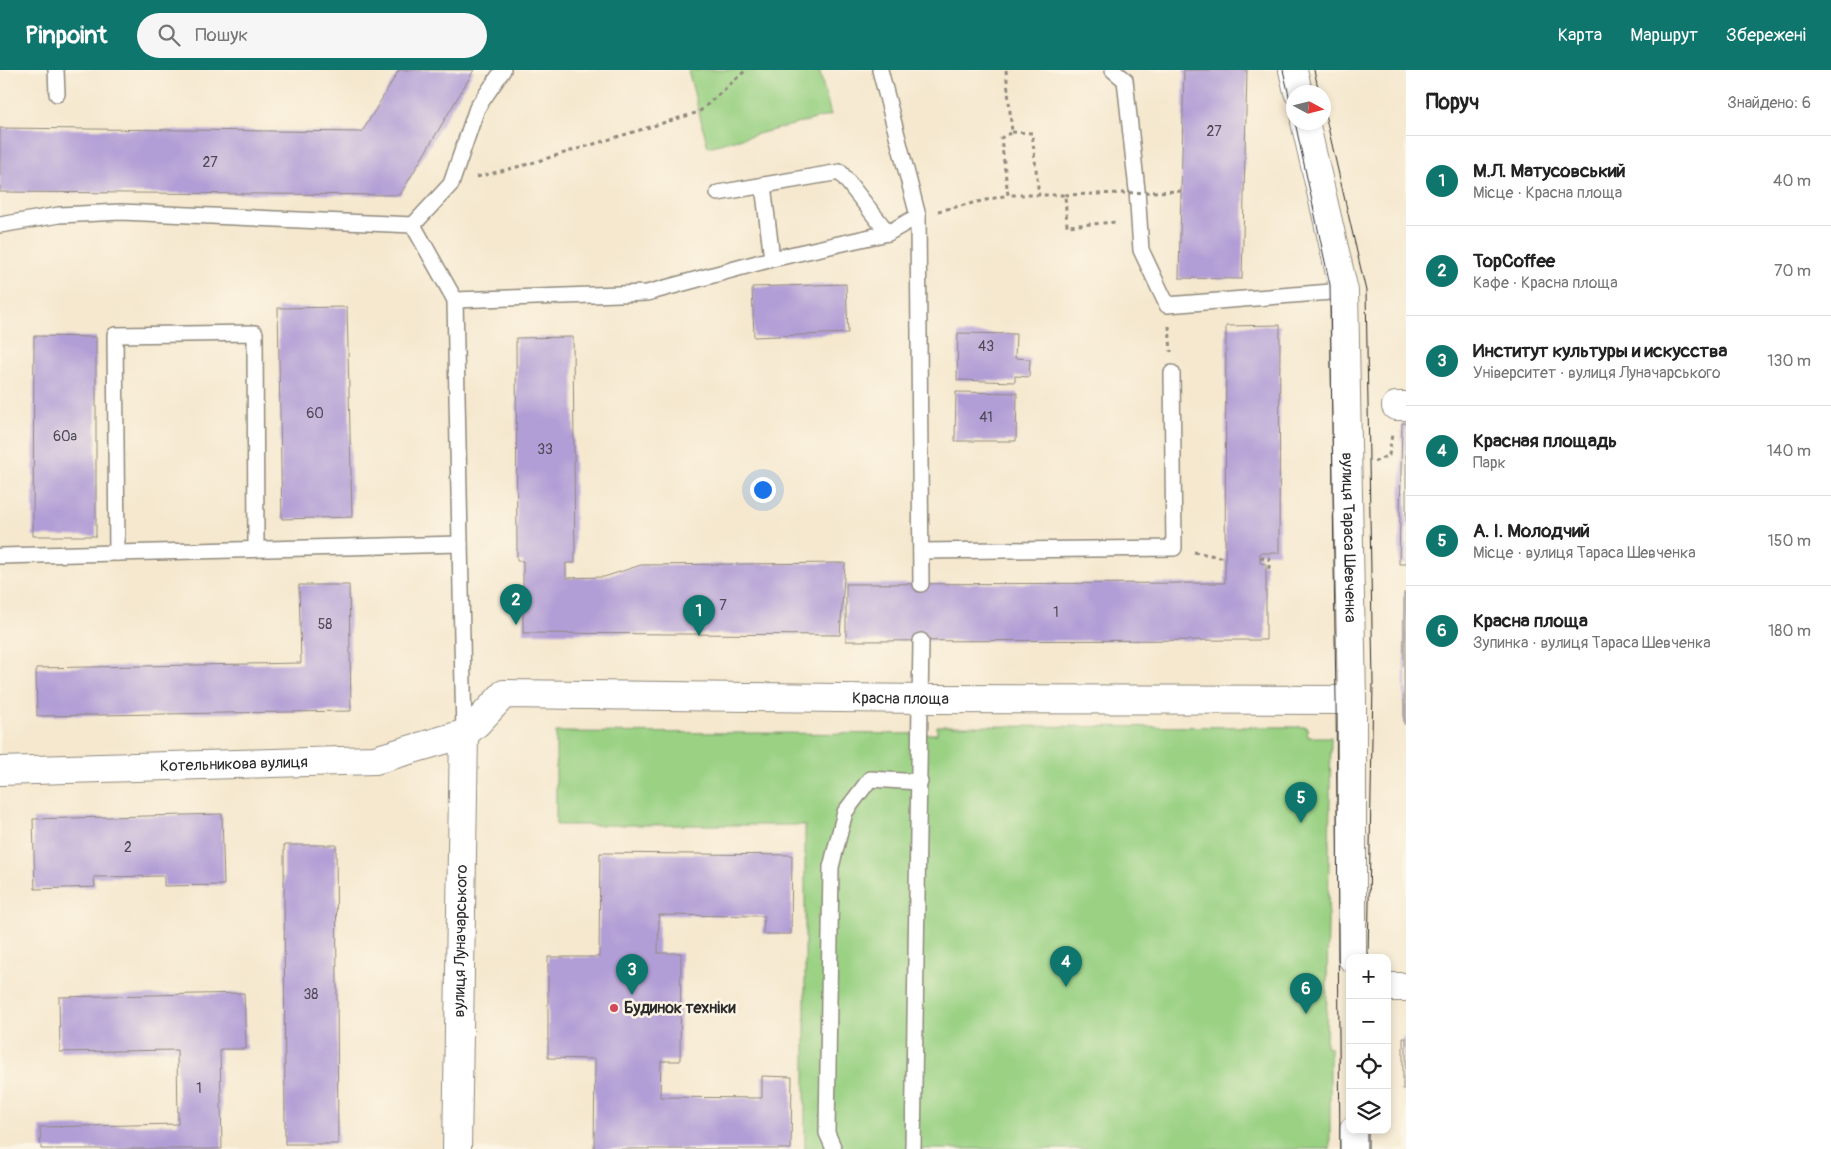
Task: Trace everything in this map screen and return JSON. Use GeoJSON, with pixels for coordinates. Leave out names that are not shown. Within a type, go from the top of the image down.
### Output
{"type":"FeatureCollection","features":[{"type":"Feature","properties":{"kind":"street"},"geometry":{"type":"LineString","coordinates":[[1293,70],[1296,85]]}},
{"type":"Feature","properties":{"kind":"street","name":"вулиця Тараса Шевченка"},"geometry":{"type":"LineString","coordinates":[[1307,130],[1344,291],[1352,700],[1352,954]]}},
{"type":"Feature","properties":{"kind":"street","name":"Красна площа"},"geometry":{"type":"LineString","coordinates":[[464,734],[504,694],[1352,700]]}},
{"type":"Feature","properties":{"kind":"street","name":"Котельникова вулиця"},"geometry":{"type":"LineString","coordinates":[[0,771],[375,760],[464,734]]}},
{"type":"Feature","properties":{"kind":"street","name":"вулиця Луначарського"},"geometry":{"type":"LineString","coordinates":[[457,1149],[464,734]]}},
{"type":"Feature","properties":{"kind":"street"},"geometry":{"type":"LineString","coordinates":[[1391,987],[1406,987]]}},
{"type":"Feature","properties":{"kind":"street"},"geometry":{"type":"LineString","coordinates":[[1354,1134],[1354,1149]]}},
{"type":"Feature","properties":{"kind":"lane"},"geometry":{"type":"LineString","coordinates":[[56,70],[57,94]]}},
{"type":"Feature","properties":{"kind":"lane"},"geometry":{"type":"LineString","coordinates":[[0,225],[59,215],[121,212],[413,225],[451,184],[477,108],[502,70]]}},
{"type":"Feature","properties":{"kind":"lane"},"geometry":{"type":"LineString","coordinates":[[880,70],[918,216],[921,584]]}},
{"type":"Feature","properties":{"kind":"lane"},"geometry":{"type":"LineString","coordinates":[[1114,70],[1125,80],[1137,190],[1141,250],[1167,305],[1344,291]]}},
{"type":"Feature","properties":{"kind":"lane"},"geometry":{"type":"LineString","coordinates":[[718,193],[840,172],[888,233]]}},
{"type":"Feature","properties":{"kind":"lane"},"geometry":{"type":"LineString","coordinates":[[763,185],[772,259]]}},
{"type":"Feature","properties":{"kind":"lane"},"geometry":{"type":"LineString","coordinates":[[455,300],[647,293],[772,259],[888,233],[918,216]]}},
{"type":"Feature","properties":{"kind":"lane"},"geometry":{"type":"LineString","coordinates":[[413,225],[455,300],[464,734]]}},
{"type":"Feature","properties":{"kind":"lane"},"geometry":{"type":"LineString","coordinates":[[117,553],[115,335],[255,332],[256,550]]}},
{"type":"Feature","properties":{"kind":"lane"},"geometry":{"type":"LineString","coordinates":[[921,551],[1174,548],[1172,373]]}},
{"type":"Feature","properties":{"kind":"lane"},"geometry":{"type":"LineString","coordinates":[[0,556],[460,544]]}},
{"type":"Feature","properties":{"kind":"lane"},"geometry":{"type":"LineString","coordinates":[[914,1149],[922,698],[921,641]]}},
{"type":"Feature","properties":{"kind":"lane"},"geometry":{"type":"LineString","coordinates":[[834,1149],[827,1133],[831,867],[845,812],[870,779],[920,782]]}},
{"type":"Feature","properties":{"kind":"path"},"geometry":{"type":"LineString","coordinates":[[451,184],[525,165],[699,112],[746,70]]}},
{"type":"Feature","properties":{"kind":"path"},"geometry":{"type":"LineString","coordinates":[[1006,70],[1012,132]]}},
{"type":"Feature","properties":{"kind":"path"},"geometry":{"type":"LineString","coordinates":[[1008,195],[1001,138],[1012,132],[1032,133],[1039,196]]}},
{"type":"Feature","properties":{"kind":"path"},"geometry":{"type":"LineString","coordinates":[[918,216],[1008,195],[1039,196],[1181,191]]}},
{"type":"Feature","properties":{"kind":"path"},"geometry":{"type":"LineString","coordinates":[[1065,195],[1067,226],[1116,222]]}},
{"type":"Feature","properties":{"kind":"path"},"geometry":{"type":"LineString","coordinates":[[1167,305],[1172,373]]}},
{"type":"Feature","properties":{"kind":"path"},"geometry":{"type":"LineString","coordinates":[[1174,548],[1225,558]]}},
{"type":"Feature","properties":{"kind":"path"},"geometry":{"type":"LineString","coordinates":[[1260,558],[1270,558],[1269,570]]}},
{"type":"Feature","properties":{"kind":"green space"},"geometry":{"type":"Polygon","coordinates":[[[688,70],[819,70],[831,115],[708,147],[688,70]]]}},
{"type":"Feature","properties":{"kind":"green space"},"geometry":{"type":"Polygon","coordinates":[[[937,726],[1307,727],[1308,737],[1331,737],[1326,1046],[1330,1047],[1330,1149],[805,1149],[805,825],[556,825],[556,732],[937,734],[937,726]]]}},
{"type":"Feature","properties":{"kind":"building"},"geometry":{"type":"Polygon","coordinates":[[[399,70],[474,70],[400,195],[0,192],[0,128],[362,132],[399,70]]]}},
{"type":"Feature","properties":{"kind":"building"},"geometry":{"type":"Polygon","coordinates":[[[1184,70],[1247,70],[1242,279],[1179,278],[1184,70]]]}},
{"type":"Feature","properties":{"kind":"building"},"geometry":{"type":"Polygon","coordinates":[[[846,284],[848,333],[754,337],[752,287],[846,284]]]}},
{"type":"Feature","properties":{"kind":"building"},"geometry":{"type":"Polygon","coordinates":[[[347,307],[352,517],[282,519],[278,308],[347,307]]]}},
{"type":"Feature","properties":{"kind":"building"},"geometry":{"type":"Polygon","coordinates":[[[1280,325],[1279,553],[1260,553],[1260,563],[1266,564],[1266,640],[846,641],[846,584],[1225,583],[1226,326],[1280,325]]]}},
{"type":"Feature","properties":{"kind":"building"},"geometry":{"type":"Polygon","coordinates":[[[958,333],[1016,334],[1015,358],[1030,359],[1029,377],[1015,376],[1015,382],[957,380],[958,333]]]}},
{"type":"Feature","properties":{"kind":"building"},"geometry":{"type":"Polygon","coordinates":[[[34,336],[96,337],[96,536],[33,536],[34,336]]]}},
{"type":"Feature","properties":{"kind":"building"},"geometry":{"type":"Polygon","coordinates":[[[573,337],[575,563],[566,563],[566,578],[604,577],[641,565],[845,563],[840,635],[523,633],[523,561],[517,561],[516,338],[573,337]]]}},
{"type":"Feature","properties":{"kind":"building"},"geometry":{"type":"Polygon","coordinates":[[[956,392],[1017,393],[1016,441],[955,441],[956,392]]]}},
{"type":"Feature","properties":{"kind":"building"},"geometry":{"type":"Polygon","coordinates":[[[1402,423],[1406,423],[1406,564],[1399,564],[1402,423]]]}},
{"type":"Feature","properties":{"kind":"building"},"geometry":{"type":"Polygon","coordinates":[[[299,585],[349,585],[351,711],[37,716],[36,668],[301,663],[299,585]]]}},
{"type":"Feature","properties":{"kind":"building"},"geometry":{"type":"Polygon","coordinates":[[[1404,593],[1406,593],[1406,724],[1404,724],[1404,593]]]}},
{"type":"Feature","properties":{"kind":"building"},"geometry":{"type":"Polygon","coordinates":[[[222,814],[224,885],[164,886],[164,876],[94,877],[95,887],[35,889],[33,819],[222,814]]]}},
{"type":"Feature","properties":{"kind":"building"},"geometry":{"type":"Polygon","coordinates":[[[284,845],[336,845],[338,1144],[285,1144],[284,845]]]}},
{"type":"Feature","properties":{"kind":"building","name":"Будинок техніки"},"geometry":{"type":"Polygon","coordinates":[[[600,853],[792,855],[791,934],[763,934],[764,916],[659,915],[658,953],[681,953],[680,1061],[661,1061],[660,1097],[762,1098],[762,1076],[792,1077],[791,1149],[594,1149],[595,1059],[548,1058],[548,957],[599,957],[600,853]]]}},
{"type":"Feature","properties":{"kind":"building"},"geometry":{"type":"Polygon","coordinates":[[[244,993],[246,1049],[220,1049],[222,1149],[41,1149],[40,1127],[178,1124],[177,1050],[60,1052],[59,997],[244,993]]]}},
{"type":"Feature","properties":{"kind":"building"},"geometry":{"type":"Polygon","coordinates":[[[1403,1038],[1406,1038],[1406,1089],[1403,1089],[1403,1038]]]}},
{"type":"Feature","properties":{"kind":"tram line"},"geometry":{"type":"LineString","coordinates":[[1283,70],[1287,85]]}},
{"type":"Feature","properties":{"kind":"tram line"},"geometry":{"type":"LineString","coordinates":[[1314,70],[1317,85]]}},
{"type":"Feature","properties":{"kind":"tram line"},"geometry":{"type":"LineString","coordinates":[[1297,130],[1330,285],[1340,1149]]}},
{"type":"Feature","properties":{"kind":"tram line"},"geometry":{"type":"LineString","coordinates":[[1329,130],[1366,291],[1373,684],[1368,954]]}},
{"type":"Feature","properties":{"kind":"tram line"},"geometry":{"type":"LineString","coordinates":[[1367,1134],[1367,1149]]}},
{"type":"Feature","properties":{"kind":"place","name":"TopCoffee"},"geometry":{"type":"Point","coordinates":[516,625]}},
{"type":"Feature","properties":{"kind":"place","name":"М.Л. Матусовський"},"geometry":{"type":"Point","coordinates":[699,636]}},
{"type":"Feature","properties":{"kind":"place","name":"А. І. Молодчий"},"geometry":{"type":"Point","coordinates":[1301,823]}},
{"type":"Feature","properties":{"kind":"place","name":"Красная площадь"},"geometry":{"type":"Point","coordinates":[1066,987]}},
{"type":"Feature","properties":{"kind":"place","name":"Институт культуры и искусства"},"geometry":{"type":"Point","coordinates":[632,995]}},
{"type":"Feature","properties":{"kind":"place","name":"Будинок техніки"},"geometry":{"type":"Point","coordinates":[614,1008]}},
{"type":"Feature","properties":{"kind":"place","name":"Красна площа"},"geometry":{"type":"Point","coordinates":[1306,1014]}}]}
